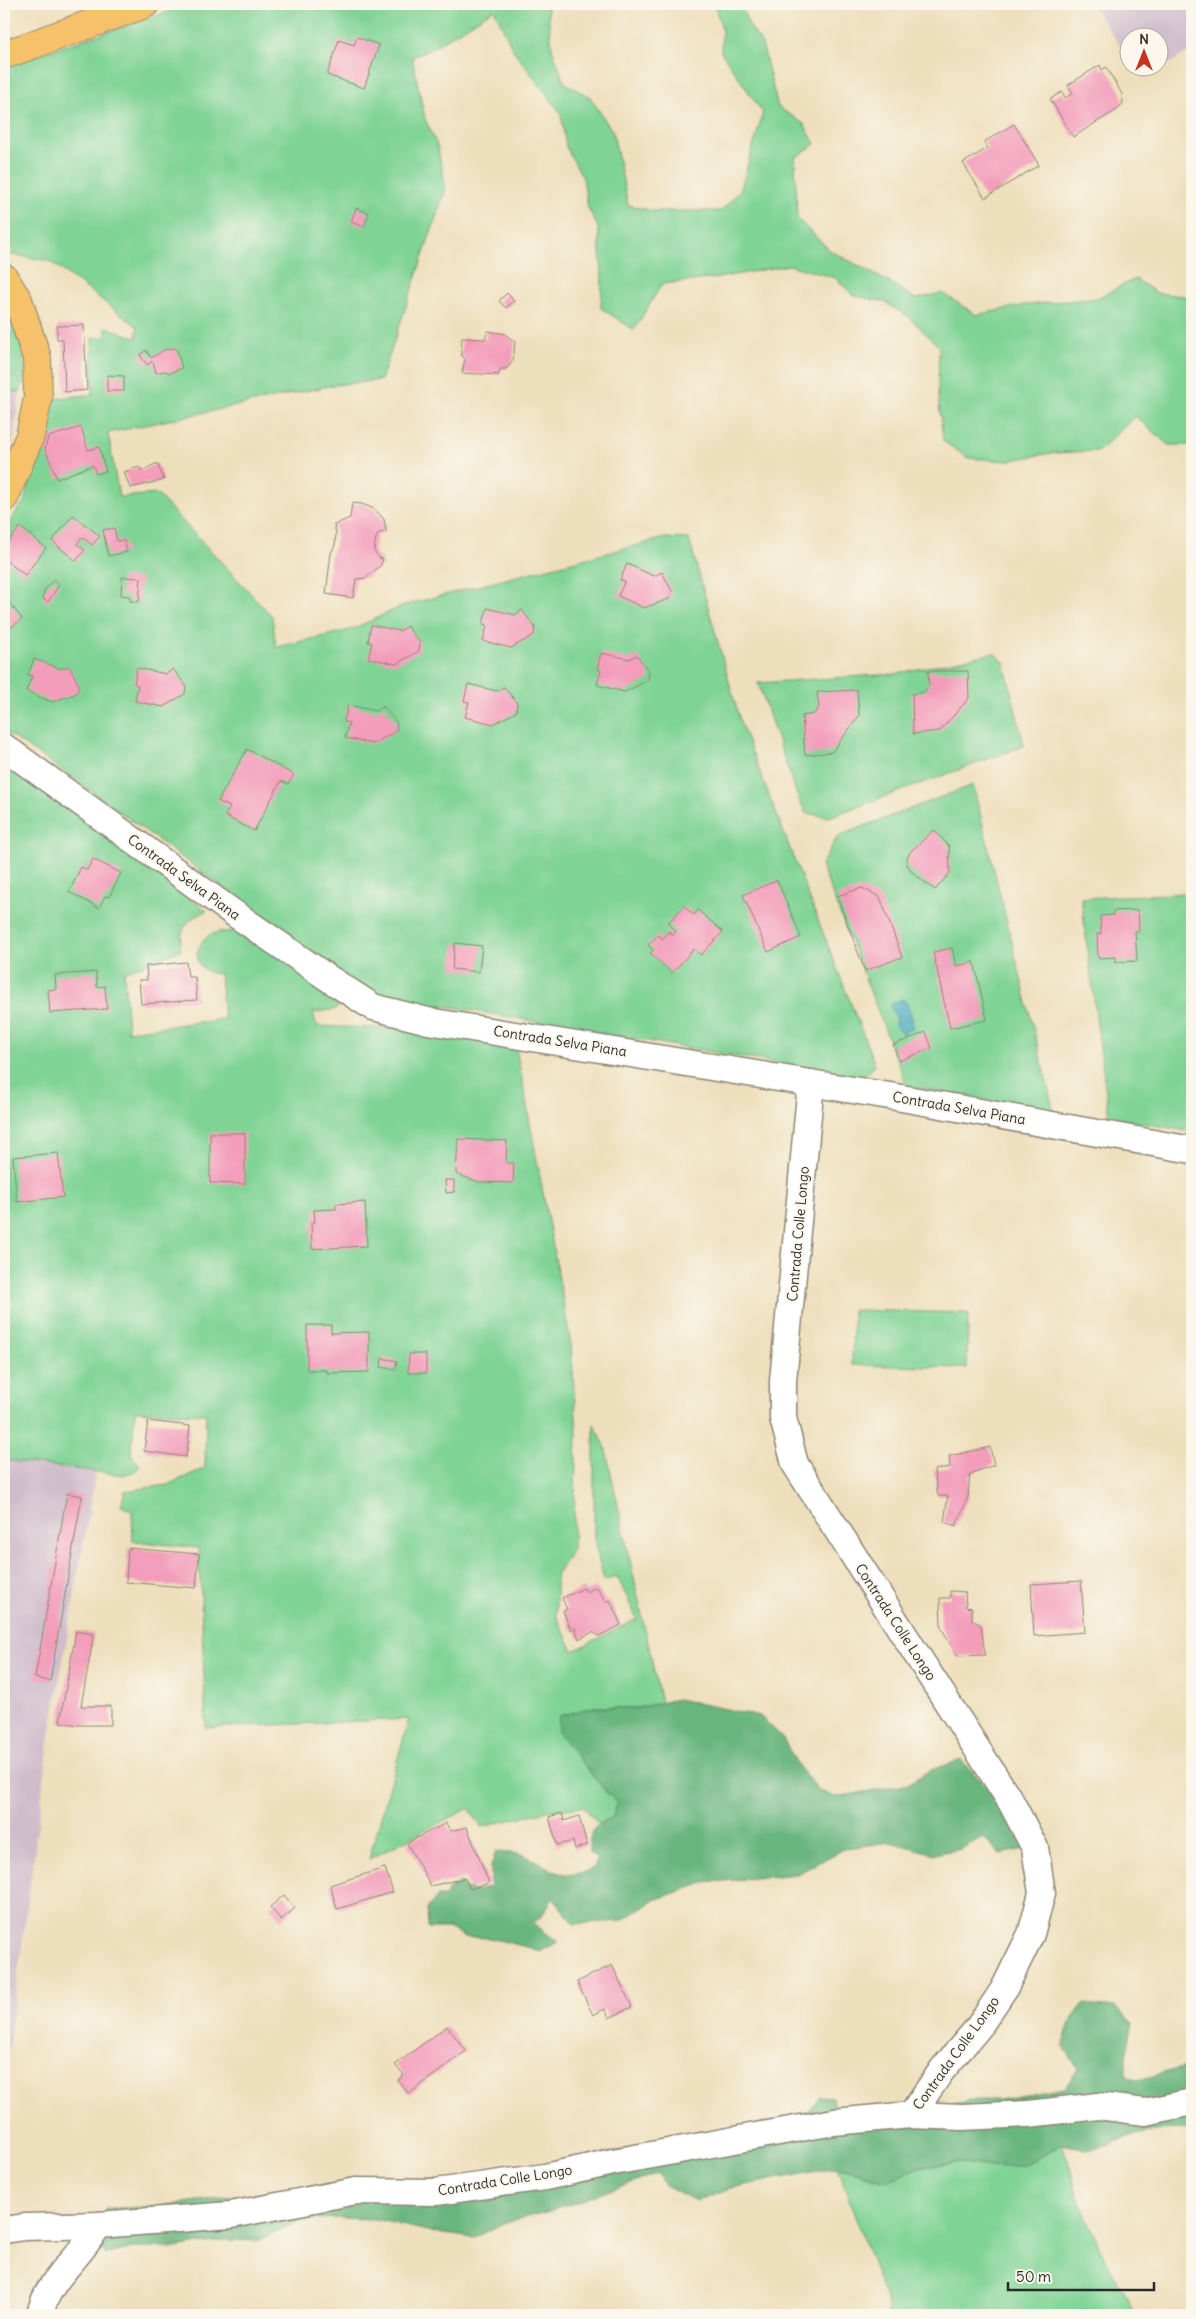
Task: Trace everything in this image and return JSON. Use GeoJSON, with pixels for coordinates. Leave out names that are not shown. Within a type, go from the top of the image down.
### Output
{"type":"FeatureCollection","features":[{"type":"Feature","properties":{"kind":"main road"},"geometry":{"type":"LineString","coordinates":[[4,55],[145,4]]}},
{"type":"Feature","properties":{"kind":"main road"},"geometry":{"type":"LineString","coordinates":[[4,278],[18,300],[37,358],[38,398],[30,436],[4,498]]}},
{"type":"Feature","properties":{"kind":"street","name":"Contrada Selva Piana"},"geometry":{"type":"LineString","coordinates":[[4,747],[235,914],[373,1007],[428,1021],[811,1083],[1192,1150]]}},
{"type":"Feature","properties":{"kind":"street","name":"Contrada Colle Longo"},"geometry":{"type":"LineString","coordinates":[[811,1083],[783,1381],[784,1418],[795,1464],[1011,1802],[1035,1848],[1042,1893],[1031,1934],[1004,1989],[978,2028],[942,2070],[911,2115]]}},
{"type":"Feature","properties":{"kind":"street","name":"Contrada Colle Longo"},"geometry":{"type":"LineString","coordinates":[[4,2230],[25,2227],[98,2225],[231,2215],[356,2191],[436,2192],[545,2176],[834,2122],[911,2115],[971,2116],[1028,2114],[1098,2106],[1145,2112],[1192,2102]]}},
{"type":"Feature","properties":{"kind":"street"},"geometry":{"type":"LineString","coordinates":[[40,2315],[52,2284],[69,2262],[90,2240],[98,2225]]}},
{"type":"Feature","properties":{"kind":"shaded area"},"geometry":{"type":"Polygon","coordinates":[[[1091,4],[1192,4],[1192,50],[1168,64],[1168,28],[1118,28],[1118,43],[1091,4]]]}},
{"type":"Feature","properties":{"kind":"shaded area"},"geometry":{"type":"Polygon","coordinates":[[[4,392],[20,392],[11,451],[4,467],[4,392]]]}},
{"type":"Feature","properties":{"kind":"shaded area"},"geometry":{"type":"Polygon","coordinates":[[[4,1460],[96,1471],[50,1735],[4,2079],[4,1460]]]}},
{"type":"Feature","properties":{"kind":"green space"},"geometry":{"type":"Polygon","coordinates":[[[192,4],[547,4],[552,48],[564,82],[590,97],[613,132],[628,205],[654,211],[721,211],[740,191],[763,113],[721,52],[722,29],[716,9],[711,4],[740,4],[749,25],[762,44],[778,107],[804,124],[815,144],[795,158],[797,219],[831,251],[896,286],[915,299],[943,293],[976,315],[1025,305],[1097,298],[1135,279],[1157,293],[1192,297],[1192,445],[1168,445],[1135,416],[1099,451],[1052,453],[1005,461],[968,458],[943,441],[938,395],[939,347],[910,318],[885,302],[852,295],[836,278],[789,265],[718,278],[662,284],[634,330],[601,308],[602,274],[598,227],[588,208],[583,178],[566,147],[561,113],[513,50],[494,9],[429,50],[412,57],[425,119],[437,145],[446,188],[381,380],[334,385],[108,433],[119,497],[157,494],[272,616],[276,647],[350,630],[405,605],[665,538],[689,539],[741,724],[875,1065],[862,1078],[440,1005],[439,1011],[387,1000],[355,984],[76,780],[4,731],[4,528],[23,503],[37,459],[51,399],[93,394],[92,338],[105,338],[106,327],[136,338],[138,327],[50,261],[7,254],[4,250],[4,68],[9,64],[192,4]]]}},
{"type":"Feature","properties":{"kind":"green space"},"geometry":{"type":"Polygon","coordinates":[[[4,297],[18,331],[24,356],[24,381],[20,392],[4,392],[4,297]]]}},
{"type":"Feature","properties":{"kind":"green space"},"geometry":{"type":"Polygon","coordinates":[[[994,653],[1004,662],[1024,746],[829,817],[806,813],[798,798],[758,683],[894,674],[994,653]]]}},
{"type":"Feature","properties":{"kind":"green space"},"geometry":{"type":"Polygon","coordinates":[[[4,760],[207,911],[195,917],[186,925],[183,930],[181,950],[124,972],[128,1031],[224,1019],[220,974],[211,973],[202,968],[198,962],[197,952],[202,942],[209,935],[219,932],[241,931],[343,1001],[336,1009],[313,1013],[317,1026],[400,1029],[515,1042],[571,1344],[577,1433],[573,1549],[556,1576],[556,1615],[573,1651],[637,1619],[617,1576],[604,1581],[594,1540],[594,1424],[605,1446],[661,1703],[637,1708],[593,1707],[558,1733],[617,1803],[613,1817],[598,1824],[584,1807],[547,1811],[481,1827],[469,1808],[369,1859],[409,1719],[206,1728],[199,1548],[133,1541],[132,1511],[121,1506],[125,1491],[167,1485],[205,1468],[206,1414],[135,1411],[131,1455],[140,1465],[136,1471],[123,1475],[4,1460],[4,760]]]}},
{"type":"Feature","properties":{"kind":"green space"},"geometry":{"type":"Polygon","coordinates":[[[973,785],[1054,1112],[907,1086],[821,865],[838,836],[973,785]]]}},
{"type":"Feature","properties":{"kind":"green space"},"geometry":{"type":"Polygon","coordinates":[[[1192,893],[1192,1132],[1109,1117],[1081,898],[1192,893]]]}},
{"type":"Feature","properties":{"kind":"green space"},"geometry":{"type":"Polygon","coordinates":[[[853,1310],[968,1313],[967,1368],[852,1365],[853,1310]]]}},
{"type":"Feature","properties":{"kind":"green space"},"geometry":{"type":"Polygon","coordinates":[[[677,1699],[760,1716],[783,1738],[796,1763],[818,1790],[835,1797],[906,1785],[931,1770],[961,1760],[987,1787],[1025,1849],[1000,1854],[983,1837],[961,1849],[935,1854],[890,1842],[846,1848],[797,1874],[704,1883],[654,1900],[621,1921],[574,1924],[553,1898],[541,1917],[533,1923],[558,1942],[540,1952],[490,1938],[465,1937],[449,1928],[428,1928],[427,1908],[438,1896],[446,1896],[449,1888],[461,1882],[465,1889],[477,1891],[491,1886],[491,1866],[496,1851],[523,1855],[564,1874],[582,1873],[594,1868],[597,1859],[589,1853],[591,1834],[596,1827],[613,1817],[617,1803],[558,1733],[559,1716],[593,1707],[637,1708],[677,1699]]]}},
{"type":"Feature","properties":{"kind":"green space"},"geometry":{"type":"Polygon","coordinates":[[[1084,2004],[1115,2007],[1133,2024],[1126,2056],[1126,2076],[1138,2080],[1192,2065],[1192,2130],[1167,2129],[1130,2136],[1107,2146],[1086,2149],[1062,2144],[1024,2165],[999,2168],[956,2162],[919,2168],[887,2181],[837,2167],[731,2188],[696,2201],[665,2185],[658,2173],[551,2211],[503,2223],[475,2238],[436,2233],[375,2219],[335,2218],[299,2221],[257,2241],[226,2240],[175,2248],[133,2248],[105,2255],[102,2242],[106,2208],[153,2207],[295,2188],[365,2181],[448,2181],[532,2168],[806,2115],[820,2096],[832,2097],[837,2112],[939,2107],[971,2100],[998,2100],[1065,2088],[1078,2069],[1063,2045],[1070,2023],[1084,2004]]]}},
{"type":"Feature","properties":{"kind":"green space"},"geometry":{"type":"Polygon","coordinates":[[[1062,2144],[1078,2197],[1105,2259],[1136,2315],[887,2315],[889,2309],[837,2167],[887,2181],[919,2168],[956,2162],[999,2168],[1045,2155],[1062,2144]]]}},
{"type":"Feature","properties":{"kind":"water"},"geometry":{"type":"Polygon","coordinates":[[[904,1000],[906,1003],[912,1018],[912,1029],[902,1033],[895,1026],[896,1016],[890,1007],[891,1004],[904,1000]]]}},
{"type":"Feature","properties":{"kind":"building"},"geometry":{"type":"Polygon","coordinates":[[[357,37],[379,45],[364,88],[327,75],[339,40],[354,45],[357,37]]]}},
{"type":"Feature","properties":{"kind":"building"},"geometry":{"type":"Polygon","coordinates":[[[1100,65],[1102,70],[1106,67],[1122,94],[1123,103],[1118,109],[1073,137],[1050,99],[1062,92],[1065,98],[1073,93],[1068,85],[1100,65]]]}},
{"type":"Feature","properties":{"kind":"building"},"geometry":{"type":"Polygon","coordinates":[[[1014,124],[1039,165],[985,198],[963,163],[988,148],[984,142],[1014,124]]]}},
{"type":"Feature","properties":{"kind":"building"},"geometry":{"type":"Polygon","coordinates":[[[356,208],[369,213],[364,227],[351,222],[356,208]]]}},
{"type":"Feature","properties":{"kind":"building"},"geometry":{"type":"Polygon","coordinates":[[[507,293],[514,301],[506,308],[499,301],[507,293]]]}},
{"type":"Feature","properties":{"kind":"building"},"geometry":{"type":"Polygon","coordinates":[[[84,325],[87,390],[65,392],[63,339],[57,339],[57,326],[84,325]]]}},
{"type":"Feature","properties":{"kind":"building"},"geometry":{"type":"Polygon","coordinates":[[[488,331],[505,334],[515,342],[513,361],[506,369],[500,369],[499,375],[462,373],[465,359],[461,355],[462,338],[485,339],[488,331]]]}},
{"type":"Feature","properties":{"kind":"building"},"geometry":{"type":"Polygon","coordinates":[[[176,348],[182,368],[170,373],[164,371],[156,373],[153,361],[147,365],[140,355],[146,350],[151,358],[164,350],[176,348]]]}},
{"type":"Feature","properties":{"kind":"building"},"geometry":{"type":"Polygon","coordinates":[[[107,375],[124,376],[124,391],[107,391],[107,375]]]}},
{"type":"Feature","properties":{"kind":"building"},"geometry":{"type":"Polygon","coordinates":[[[81,427],[88,450],[99,447],[106,471],[96,474],[93,465],[57,479],[45,449],[48,437],[81,427]]]}},
{"type":"Feature","properties":{"kind":"building"},"geometry":{"type":"Polygon","coordinates":[[[157,463],[164,480],[130,488],[124,472],[139,467],[142,471],[157,463]]]}},
{"type":"Feature","properties":{"kind":"building"},"geometry":{"type":"Polygon","coordinates":[[[352,503],[362,504],[374,509],[384,519],[386,531],[378,534],[374,551],[379,558],[383,559],[381,565],[366,578],[356,579],[353,598],[326,594],[331,553],[335,545],[336,533],[334,525],[350,518],[352,503]]]}},
{"type":"Feature","properties":{"kind":"building"},"geometry":{"type":"Polygon","coordinates":[[[73,515],[100,536],[92,545],[82,537],[77,544],[85,550],[76,561],[52,541],[73,515]]]}},
{"type":"Feature","properties":{"kind":"building"},"geometry":{"type":"Polygon","coordinates":[[[20,527],[46,548],[25,575],[4,559],[4,547],[20,527]]]}},
{"type":"Feature","properties":{"kind":"building"},"geometry":{"type":"Polygon","coordinates":[[[114,528],[117,541],[124,540],[127,552],[108,556],[103,530],[114,528]]]}},
{"type":"Feature","properties":{"kind":"building"},"geometry":{"type":"Polygon","coordinates":[[[627,564],[654,576],[662,572],[672,591],[669,599],[644,608],[618,596],[625,581],[620,580],[627,564]]]}},
{"type":"Feature","properties":{"kind":"building"},"geometry":{"type":"Polygon","coordinates":[[[122,577],[141,578],[139,602],[130,601],[130,596],[121,595],[122,577]]]}},
{"type":"Feature","properties":{"kind":"building"},"geometry":{"type":"Polygon","coordinates":[[[54,579],[59,585],[48,602],[43,599],[44,591],[54,579]]]}},
{"type":"Feature","properties":{"kind":"building"},"geometry":{"type":"Polygon","coordinates":[[[4,596],[22,619],[4,633],[4,596]]]}},
{"type":"Feature","properties":{"kind":"building"},"geometry":{"type":"Polygon","coordinates":[[[487,608],[515,615],[522,610],[535,627],[534,635],[511,648],[483,641],[487,625],[483,624],[487,608]]]}},
{"type":"Feature","properties":{"kind":"building"},"geometry":{"type":"Polygon","coordinates":[[[371,625],[400,631],[407,626],[420,643],[419,651],[396,664],[368,658],[372,643],[368,642],[371,625]]]}},
{"type":"Feature","properties":{"kind":"building"},"geometry":{"type":"Polygon","coordinates":[[[601,653],[629,659],[637,655],[649,672],[648,680],[625,692],[597,685],[601,670],[597,669],[601,653]]]}},
{"type":"Feature","properties":{"kind":"building"},"geometry":{"type":"Polygon","coordinates":[[[34,659],[61,669],[69,666],[79,685],[77,693],[52,702],[26,691],[32,676],[28,675],[34,659]]]}},
{"type":"Feature","properties":{"kind":"building"},"geometry":{"type":"Polygon","coordinates":[[[137,668],[166,674],[173,669],[186,686],[185,694],[163,707],[135,701],[138,685],[134,684],[137,668]]]}},
{"type":"Feature","properties":{"kind":"building"},"geometry":{"type":"Polygon","coordinates":[[[928,671],[968,671],[969,698],[940,731],[913,734],[912,694],[924,692],[929,686],[928,671]]]}},
{"type":"Feature","properties":{"kind":"building"},"geometry":{"type":"Polygon","coordinates":[[[468,684],[497,691],[504,687],[517,703],[516,712],[493,724],[465,717],[469,702],[464,701],[468,684]]]}},
{"type":"Feature","properties":{"kind":"building"},"geometry":{"type":"Polygon","coordinates":[[[857,690],[859,716],[832,752],[805,755],[802,716],[814,714],[819,707],[817,692],[857,690]]]}},
{"type":"Feature","properties":{"kind":"building"},"geometry":{"type":"Polygon","coordinates":[[[348,705],[376,711],[383,706],[397,723],[396,731],[373,744],[345,738],[349,723],[344,722],[348,705]]]}},
{"type":"Feature","properties":{"kind":"building"},"geometry":{"type":"Polygon","coordinates":[[[247,749],[294,775],[288,784],[281,781],[254,831],[225,816],[230,807],[218,801],[247,749]]]}},
{"type":"Feature","properties":{"kind":"building"},"geometry":{"type":"Polygon","coordinates":[[[934,830],[949,846],[950,873],[935,890],[912,872],[907,865],[907,858],[911,851],[934,830]]]}},
{"type":"Feature","properties":{"kind":"building"},"geometry":{"type":"Polygon","coordinates":[[[93,859],[121,873],[109,897],[105,896],[99,908],[69,892],[81,867],[87,870],[93,859]]]}},
{"type":"Feature","properties":{"kind":"building"},"geometry":{"type":"Polygon","coordinates":[[[777,880],[801,937],[768,952],[743,895],[777,880]]]}},
{"type":"Feature","properties":{"kind":"building"},"geometry":{"type":"Polygon","coordinates":[[[862,888],[880,897],[902,957],[865,971],[837,896],[862,888]]]}},
{"type":"Feature","properties":{"kind":"building"},"geometry":{"type":"Polygon","coordinates":[[[684,906],[694,915],[698,910],[723,932],[701,955],[694,949],[672,973],[650,953],[653,950],[648,945],[658,935],[662,939],[669,931],[673,935],[676,931],[668,923],[684,906]]]}},
{"type":"Feature","properties":{"kind":"building"},"geometry":{"type":"Polygon","coordinates":[[[1138,910],[1139,931],[1135,931],[1137,961],[1116,962],[1116,957],[1098,958],[1097,934],[1101,934],[1100,916],[1113,915],[1113,911],[1138,910]]]}},
{"type":"Feature","properties":{"kind":"building"},"geometry":{"type":"Polygon","coordinates":[[[455,943],[482,946],[479,972],[452,969],[455,943]]]}},
{"type":"Feature","properties":{"kind":"building"},"geometry":{"type":"Polygon","coordinates":[[[952,948],[956,966],[974,962],[987,1020],[950,1028],[933,952],[952,948]]]}},
{"type":"Feature","properties":{"kind":"building"},"geometry":{"type":"Polygon","coordinates":[[[186,962],[188,977],[195,977],[197,1000],[141,1004],[139,980],[147,980],[146,966],[186,962]]]}},
{"type":"Feature","properties":{"kind":"building"},"geometry":{"type":"Polygon","coordinates":[[[96,972],[97,987],[105,986],[107,1009],[50,1013],[48,990],[56,989],[55,975],[96,972]]]}},
{"type":"Feature","properties":{"kind":"building"},"geometry":{"type":"Polygon","coordinates":[[[926,1032],[932,1048],[899,1061],[893,1045],[926,1032]]]}},
{"type":"Feature","properties":{"kind":"building"},"geometry":{"type":"Polygon","coordinates":[[[210,1133],[245,1133],[245,1184],[210,1183],[210,1133]]]}},
{"type":"Feature","properties":{"kind":"building"},"geometry":{"type":"Polygon","coordinates":[[[458,1139],[507,1141],[506,1163],[514,1163],[513,1183],[479,1182],[456,1174],[458,1139]]]}},
{"type":"Feature","properties":{"kind":"building"},"geometry":{"type":"Polygon","coordinates":[[[58,1153],[63,1197],[17,1202],[13,1157],[58,1153]]]}},
{"type":"Feature","properties":{"kind":"building"},"geometry":{"type":"Polygon","coordinates":[[[445,1180],[454,1180],[454,1192],[446,1193],[445,1180]]]}},
{"type":"Feature","properties":{"kind":"building"},"geometry":{"type":"Polygon","coordinates":[[[365,1202],[367,1246],[312,1249],[311,1222],[315,1222],[314,1210],[336,1209],[336,1204],[365,1202]]]}},
{"type":"Feature","properties":{"kind":"building"},"geometry":{"type":"Polygon","coordinates":[[[307,1325],[331,1325],[331,1333],[369,1332],[369,1372],[327,1373],[327,1370],[307,1370],[307,1325]]]}},
{"type":"Feature","properties":{"kind":"building"},"geometry":{"type":"Polygon","coordinates":[[[409,1354],[426,1354],[426,1373],[408,1373],[409,1354]]]}},
{"type":"Feature","properties":{"kind":"building"},"geometry":{"type":"Polygon","coordinates":[[[382,1358],[397,1361],[395,1370],[381,1367],[382,1358]]]}},
{"type":"Feature","properties":{"kind":"building"},"geometry":{"type":"Polygon","coordinates":[[[148,1421],[190,1426],[186,1457],[144,1451],[148,1421]]]}},
{"type":"Feature","properties":{"kind":"building"},"geometry":{"type":"Polygon","coordinates":[[[990,1447],[994,1465],[970,1474],[968,1497],[956,1526],[944,1522],[948,1496],[938,1496],[934,1470],[950,1467],[949,1456],[990,1447]]]}},
{"type":"Feature","properties":{"kind":"building"},"geometry":{"type":"Polygon","coordinates":[[[67,1493],[82,1496],[50,1681],[35,1678],[67,1493]]]}},
{"type":"Feature","properties":{"kind":"building"},"geometry":{"type":"Polygon","coordinates":[[[128,1548],[199,1554],[196,1588],[126,1582],[128,1548]]]}},
{"type":"Feature","properties":{"kind":"building"},"geometry":{"type":"Polygon","coordinates":[[[1081,1581],[1085,1632],[1034,1636],[1031,1584],[1081,1581]]]}},
{"type":"Feature","properties":{"kind":"building"},"geometry":{"type":"Polygon","coordinates":[[[596,1587],[607,1602],[610,1600],[621,1625],[599,1636],[593,1632],[579,1639],[575,1628],[571,1630],[563,1611],[567,1609],[562,1598],[584,1588],[586,1592],[596,1587]]]}},
{"type":"Feature","properties":{"kind":"building"},"geometry":{"type":"Polygon","coordinates":[[[950,1591],[965,1592],[966,1607],[972,1608],[972,1620],[981,1625],[985,1655],[957,1656],[941,1627],[940,1598],[950,1598],[950,1591]]]}},
{"type":"Feature","properties":{"kind":"building"},"geometry":{"type":"Polygon","coordinates":[[[76,1631],[94,1634],[81,1706],[111,1706],[111,1725],[78,1725],[60,1722],[76,1631]]]}},
{"type":"Feature","properties":{"kind":"building"},"geometry":{"type":"Polygon","coordinates":[[[562,1813],[564,1821],[579,1816],[587,1845],[575,1849],[573,1841],[557,1845],[549,1817],[562,1813]]]}},
{"type":"Feature","properties":{"kind":"building"},"geometry":{"type":"Polygon","coordinates":[[[446,1823],[450,1831],[467,1827],[489,1883],[470,1889],[465,1878],[431,1886],[407,1843],[446,1823]]]}},
{"type":"Feature","properties":{"kind":"building"},"geometry":{"type":"Polygon","coordinates":[[[385,1868],[393,1892],[337,1909],[330,1885],[385,1868]]]}},
{"type":"Feature","properties":{"kind":"building"},"geometry":{"type":"Polygon","coordinates":[[[284,1895],[295,1908],[281,1920],[270,1907],[284,1895]]]}},
{"type":"Feature","properties":{"kind":"building"},"geometry":{"type":"Polygon","coordinates":[[[612,1965],[632,2007],[609,2018],[605,2009],[593,2015],[577,1982],[612,1965]]]}},
{"type":"Feature","properties":{"kind":"building"},"geometry":{"type":"Polygon","coordinates":[[[447,2026],[466,2051],[409,2094],[398,2080],[404,2075],[395,2065],[447,2026]]]}}]}
